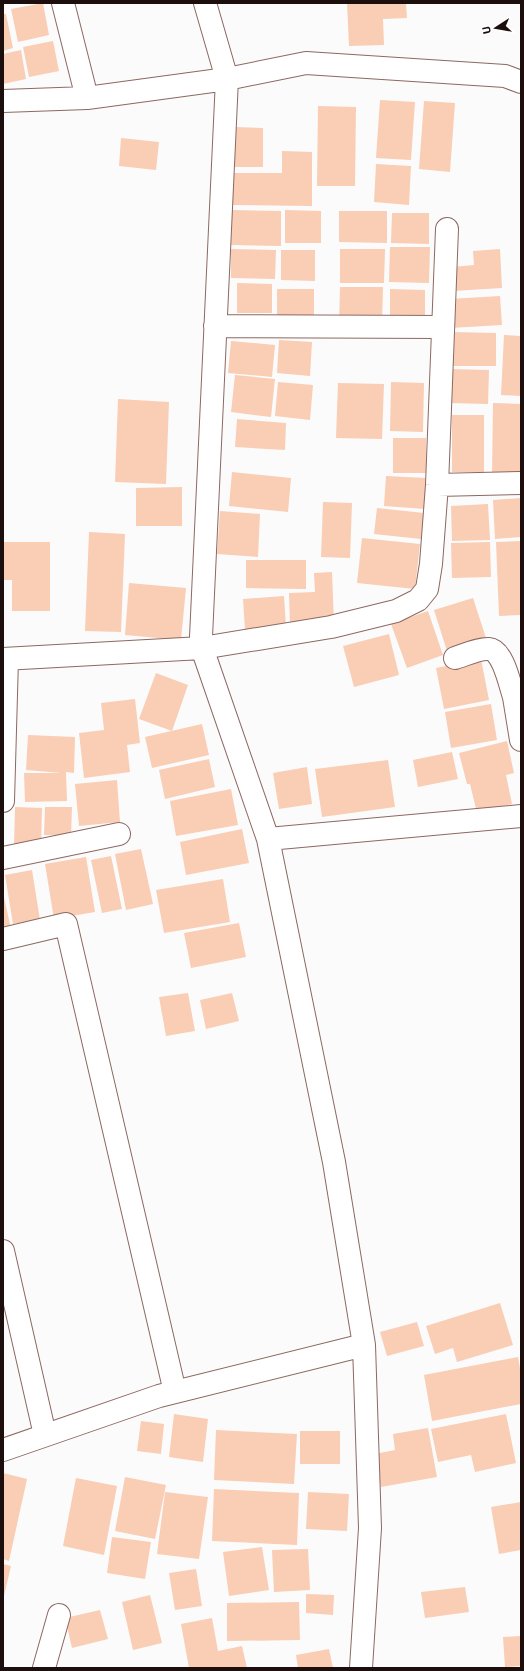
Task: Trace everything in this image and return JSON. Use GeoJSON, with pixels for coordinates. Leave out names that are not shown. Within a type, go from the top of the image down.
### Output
{"type":"FeatureCollection","features":[{"type":"Feature","properties":{"kind":"street"},"geometry":{"type":"LineString","coordinates":[[63,3],[87,98]]}},
{"type":"Feature","properties":{"kind":"street"},"geometry":{"type":"LineString","coordinates":[[205,3],[227,79],[201,629],[202,648],[268,839],[334,1162],[364,1345],[370,1528],[361,1668]]}},
{"type":"Feature","properties":{"kind":"street"},"geometry":{"type":"LineString","coordinates":[[3,101],[87,98],[227,79],[306,63],[505,76],[521,82]]}},
{"type":"Feature","properties":{"kind":"street"},"geometry":{"type":"LineString","coordinates":[[3,801],[5,659],[202,648],[331,627],[396,611],[418,600],[427,589],[431,564],[438,485],[447,229]]}},
{"type":"Feature","properties":{"kind":"street"},"geometry":{"type":"LineString","coordinates":[[215,326],[443,327]]}},
{"type":"Feature","properties":{"kind":"street"},"geometry":{"type":"LineString","coordinates":[[438,485],[521,483]]}},
{"type":"Feature","properties":{"kind":"street"},"geometry":{"type":"LineString","coordinates":[[455,658],[488,649],[495,650],[500,656],[517,696],[521,740]]}},
{"type":"Feature","properties":{"kind":"street"},"geometry":{"type":"LineString","coordinates":[[268,839],[521,816]]}},
{"type":"Feature","properties":{"kind":"street"},"geometry":{"type":"LineString","coordinates":[[3,858],[119,834]]}},
{"type":"Feature","properties":{"kind":"street"},"geometry":{"type":"LineString","coordinates":[[3,939],[66,924],[175,1392]]}},
{"type":"Feature","properties":{"kind":"street"},"geometry":{"type":"LineString","coordinates":[[3,1251],[45,1435]]}},
{"type":"Feature","properties":{"kind":"street"},"geometry":{"type":"LineString","coordinates":[[3,1450],[175,1392],[364,1345]]}},
{"type":"Feature","properties":{"kind":"street"},"geometry":{"type":"LineString","coordinates":[[44,1668],[59,1615]]}},
{"type":"Feature","properties":{"kind":"building"},"geometry":{"type":"Polygon","coordinates":[[[43,3],[49,35],[18,42],[11,9],[43,3]]]}},
{"type":"Feature","properties":{"kind":"building"},"geometry":{"type":"Polygon","coordinates":[[[347,3],[406,3],[407,18],[383,19],[384,45],[349,46],[347,3]]]}},
{"type":"Feature","properties":{"kind":"building"},"geometry":{"type":"Polygon","coordinates":[[[3,14],[6,14],[13,48],[3,51],[3,14]]]}},
{"type":"Feature","properties":{"kind":"building"},"geometry":{"type":"Polygon","coordinates":[[[53,41],[59,71],[29,77],[23,47],[53,41]]]}},
{"type":"Feature","properties":{"kind":"building"},"geometry":{"type":"Polygon","coordinates":[[[21,50],[26,79],[3,84],[3,54],[21,50]]]}},
{"type":"Feature","properties":{"kind":"building"},"geometry":{"type":"Polygon","coordinates":[[[380,100],[415,102],[411,160],[376,158],[380,100]]]}},
{"type":"Feature","properties":{"kind":"building"},"geometry":{"type":"Polygon","coordinates":[[[424,101],[455,103],[450,172],[419,169],[424,101]]]}},
{"type":"Feature","properties":{"kind":"building"},"geometry":{"type":"Polygon","coordinates":[[[318,106],[356,107],[355,186],[317,186],[318,106]]]}},
{"type":"Feature","properties":{"kind":"building"},"geometry":{"type":"Polygon","coordinates":[[[235,127],[263,128],[263,167],[235,167],[235,127]]]}},
{"type":"Feature","properties":{"kind":"building"},"geometry":{"type":"Polygon","coordinates":[[[121,138],[159,142],[156,170],[119,166],[121,138]]]}},
{"type":"Feature","properties":{"kind":"building"},"geometry":{"type":"Polygon","coordinates":[[[282,151],[312,152],[312,206],[233,205],[233,173],[282,173],[282,151]]]}},
{"type":"Feature","properties":{"kind":"building"},"geometry":{"type":"Polygon","coordinates":[[[376,164],[411,166],[409,205],[374,202],[376,164]]]}},
{"type":"Feature","properties":{"kind":"building"},"geometry":{"type":"Polygon","coordinates":[[[232,210],[281,211],[281,246],[231,245],[232,210]]]}},
{"type":"Feature","properties":{"kind":"building"},"geometry":{"type":"Polygon","coordinates":[[[285,210],[321,211],[321,243],[285,243],[285,210]]]}},
{"type":"Feature","properties":{"kind":"building"},"geometry":{"type":"Polygon","coordinates":[[[339,211],[387,211],[387,243],[339,242],[339,211]]]}},
{"type":"Feature","properties":{"kind":"building"},"geometry":{"type":"Polygon","coordinates":[[[392,213],[429,213],[429,244],[391,243],[392,213]]]}},
{"type":"Feature","properties":{"kind":"building"},"geometry":{"type":"Polygon","coordinates":[[[390,247],[430,247],[429,283],[389,282],[390,247]]]}},
{"type":"Feature","properties":{"kind":"building"},"geometry":{"type":"Polygon","coordinates":[[[231,249],[276,250],[275,279],[231,278],[231,249]]]}},
{"type":"Feature","properties":{"kind":"building"},"geometry":{"type":"Polygon","coordinates":[[[340,249],[385,249],[384,283],[340,283],[340,249]]]}},
{"type":"Feature","properties":{"kind":"building"},"geometry":{"type":"Polygon","coordinates":[[[500,249],[502,288],[453,291],[452,267],[474,265],[473,251],[500,249]]]}},
{"type":"Feature","properties":{"kind":"building"},"geometry":{"type":"Polygon","coordinates":[[[281,250],[315,250],[315,281],[281,280],[281,250]]]}},
{"type":"Feature","properties":{"kind":"building"},"geometry":{"type":"Polygon","coordinates":[[[237,283],[272,284],[272,313],[237,313],[237,283]]]}},
{"type":"Feature","properties":{"kind":"building"},"geometry":{"type":"Polygon","coordinates":[[[340,287],[383,287],[382,325],[339,325],[340,287]]]}},
{"type":"Feature","properties":{"kind":"building"},"geometry":{"type":"Polygon","coordinates":[[[277,289],[314,289],[314,325],[277,325],[277,289]]]}},
{"type":"Feature","properties":{"kind":"building"},"geometry":{"type":"Polygon","coordinates":[[[390,289],[425,290],[425,325],[390,324],[390,289]]]}},
{"type":"Feature","properties":{"kind":"building"},"geometry":{"type":"Polygon","coordinates":[[[500,296],[502,325],[450,328],[449,299],[500,296]]]}},
{"type":"Feature","properties":{"kind":"building"},"geometry":{"type":"Polygon","coordinates":[[[451,332],[496,333],[496,366],[451,366],[451,332]]]}},
{"type":"Feature","properties":{"kind":"building"},"geometry":{"type":"Polygon","coordinates":[[[504,335],[521,336],[521,396],[501,395],[504,335]]]}},
{"type":"Feature","properties":{"kind":"building"},"geometry":{"type":"Polygon","coordinates":[[[279,340],[312,342],[310,376],[277,373],[279,340]]]}},
{"type":"Feature","properties":{"kind":"building"},"geometry":{"type":"Polygon","coordinates":[[[231,341],[275,345],[272,377],[228,373],[231,341]]]}},
{"type":"Feature","properties":{"kind":"building"},"geometry":{"type":"Polygon","coordinates":[[[450,369],[489,370],[488,404],[449,403],[450,369]]]}},
{"type":"Feature","properties":{"kind":"building"},"geometry":{"type":"Polygon","coordinates":[[[235,375],[275,379],[271,417],[231,412],[235,375]]]}},
{"type":"Feature","properties":{"kind":"building"},"geometry":{"type":"Polygon","coordinates":[[[278,382],[313,385],[310,420],[275,416],[278,382]]]}},
{"type":"Feature","properties":{"kind":"building"},"geometry":{"type":"Polygon","coordinates":[[[391,382],[424,383],[423,432],[390,431],[391,382]]]}},
{"type":"Feature","properties":{"kind":"building"},"geometry":{"type":"Polygon","coordinates":[[[338,383],[384,384],[382,439],[336,438],[338,383]]]}},
{"type":"Feature","properties":{"kind":"building"},"geometry":{"type":"Polygon","coordinates":[[[118,399],[169,402],[166,484],[115,482],[118,399]]]}},
{"type":"Feature","properties":{"kind":"building"},"geometry":{"type":"Polygon","coordinates":[[[493,403],[521,404],[521,475],[492,475],[493,403]]]}},
{"type":"Feature","properties":{"kind":"building"},"geometry":{"type":"Polygon","coordinates":[[[452,415],[484,415],[484,472],[452,472],[452,415]]]}},
{"type":"Feature","properties":{"kind":"building"},"geometry":{"type":"Polygon","coordinates":[[[237,419],[286,423],[285,450],[235,447],[237,419]]]}},
{"type":"Feature","properties":{"kind":"building"},"geometry":{"type":"Polygon","coordinates":[[[393,438],[426,438],[426,473],[393,473],[393,438]]]}},
{"type":"Feature","properties":{"kind":"building"},"geometry":{"type":"Polygon","coordinates":[[[232,472],[291,478],[288,512],[229,506],[232,472]]]}},
{"type":"Feature","properties":{"kind":"building"},"geometry":{"type":"Polygon","coordinates":[[[386,476],[427,478],[425,509],[384,506],[386,476]]]}},
{"type":"Feature","properties":{"kind":"building"},"geometry":{"type":"Polygon","coordinates":[[[182,487],[182,526],[136,526],[136,488],[182,487]]]}},
{"type":"Feature","properties":{"kind":"building"},"geometry":{"type":"Polygon","coordinates":[[[521,498],[521,537],[495,539],[493,500],[521,498]]]}},
{"type":"Feature","properties":{"kind":"building"},"geometry":{"type":"Polygon","coordinates":[[[323,502],[352,503],[350,558],[321,557],[323,502]]]}},
{"type":"Feature","properties":{"kind":"building"},"geometry":{"type":"Polygon","coordinates":[[[488,504],[490,540],[452,541],[451,506],[488,504]]]}},
{"type":"Feature","properties":{"kind":"building"},"geometry":{"type":"Polygon","coordinates":[[[377,508],[424,513],[421,539],[374,534],[377,508]]]}},
{"type":"Feature","properties":{"kind":"building"},"geometry":{"type":"Polygon","coordinates":[[[220,511],[260,514],[258,557],[217,554],[220,511]]]}},
{"type":"Feature","properties":{"kind":"building"},"geometry":{"type":"Polygon","coordinates":[[[89,532],[125,534],[121,632],[85,631],[89,532]]]}},
{"type":"Feature","properties":{"kind":"building"},"geometry":{"type":"Polygon","coordinates":[[[362,538],[420,544],[415,589],[357,583],[362,538]]]}},
{"type":"Feature","properties":{"kind":"building"},"geometry":{"type":"Polygon","coordinates":[[[521,541],[521,615],[499,616],[496,542],[521,541]]]}},
{"type":"Feature","properties":{"kind":"building"},"geometry":{"type":"Polygon","coordinates":[[[3,542],[50,542],[50,611],[12,611],[12,580],[3,580],[3,542]]]}},
{"type":"Feature","properties":{"kind":"building"},"geometry":{"type":"Polygon","coordinates":[[[490,542],[491,577],[452,578],[451,543],[490,542]]]}},
{"type":"Feature","properties":{"kind":"building"},"geometry":{"type":"Polygon","coordinates":[[[246,560],[306,560],[306,589],[246,588],[246,560]]]}},
{"type":"Feature","properties":{"kind":"building"},"geometry":{"type":"Polygon","coordinates":[[[332,572],[334,623],[290,624],[289,593],[315,592],[314,573],[332,572]]]}},
{"type":"Feature","properties":{"kind":"building"},"geometry":{"type":"Polygon","coordinates":[[[129,583],[186,588],[181,640],[125,635],[129,583]]]}},
{"type":"Feature","properties":{"kind":"building"},"geometry":{"type":"Polygon","coordinates":[[[284,596],[286,627],[245,630],[243,599],[284,596]]]}},
{"type":"Feature","properties":{"kind":"building"},"geometry":{"type":"Polygon","coordinates":[[[473,598],[486,638],[447,651],[434,610],[473,598]]]}},
{"type":"Feature","properties":{"kind":"building"},"geometry":{"type":"Polygon","coordinates":[[[428,611],[443,655],[407,668],[391,624],[428,611]]]}},
{"type":"Feature","properties":{"kind":"building"},"geometry":{"type":"Polygon","coordinates":[[[389,634],[399,675],[354,687],[343,646],[389,634]]]}},
{"type":"Feature","properties":{"kind":"building"},"geometry":{"type":"Polygon","coordinates":[[[481,659],[489,700],[444,709],[436,668],[481,659]]]}},
{"type":"Feature","properties":{"kind":"building"},"geometry":{"type":"Polygon","coordinates":[[[156,673],[188,685],[172,731],[139,719],[156,673]]]}},
{"type":"Feature","properties":{"kind":"building"},"geometry":{"type":"Polygon","coordinates":[[[135,699],[140,743],[127,745],[130,772],[84,778],[79,733],[104,730],[101,703],[135,699]]]}},
{"type":"Feature","properties":{"kind":"building"},"geometry":{"type":"Polygon","coordinates":[[[491,704],[497,740],[451,748],[445,712],[491,704]]]}},
{"type":"Feature","properties":{"kind":"building"},"geometry":{"type":"Polygon","coordinates":[[[202,724],[209,755],[152,768],[145,737],[202,724]]]}},
{"type":"Feature","properties":{"kind":"building"},"geometry":{"type":"Polygon","coordinates":[[[28,735],[75,737],[74,773],[66,772],[67,801],[25,802],[24,773],[61,773],[26,770],[28,735]]]}},
{"type":"Feature","properties":{"kind":"building"},"geometry":{"type":"Polygon","coordinates":[[[507,741],[514,773],[506,775],[512,804],[477,813],[470,784],[467,784],[459,753],[507,741]]]}},
{"type":"Feature","properties":{"kind":"building"},"geometry":{"type":"Polygon","coordinates":[[[452,752],[458,779],[418,787],[413,760],[452,752]]]}},
{"type":"Feature","properties":{"kind":"building"},"geometry":{"type":"Polygon","coordinates":[[[209,759],[215,787],[165,799],[159,770],[209,759]]]}},
{"type":"Feature","properties":{"kind":"building"},"geometry":{"type":"Polygon","coordinates":[[[388,760],[395,807],[322,817],[315,769],[388,760]]]}},
{"type":"Feature","properties":{"kind":"building"},"geometry":{"type":"Polygon","coordinates":[[[307,767],[312,804],[279,809],[273,773],[307,767]]]}},
{"type":"Feature","properties":{"kind":"building"},"geometry":{"type":"Polygon","coordinates":[[[117,780],[120,822],[79,826],[75,784],[117,780]]]}},
{"type":"Feature","properties":{"kind":"building"},"geometry":{"type":"Polygon","coordinates":[[[231,789],[238,825],[176,836],[170,801],[231,789]]]}},
{"type":"Feature","properties":{"kind":"building"},"geometry":{"type":"Polygon","coordinates":[[[15,807],[42,808],[41,848],[14,847],[15,807]]]}},
{"type":"Feature","properties":{"kind":"building"},"geometry":{"type":"Polygon","coordinates":[[[45,807],[72,807],[71,836],[44,835],[45,807]]]}},
{"type":"Feature","properties":{"kind":"building"},"geometry":{"type":"Polygon","coordinates":[[[242,829],[249,863],[186,875],[180,842],[242,829]]]}},
{"type":"Feature","properties":{"kind":"building"},"geometry":{"type":"Polygon","coordinates":[[[141,849],[153,904],[126,910],[115,854],[141,849]]]}},
{"type":"Feature","properties":{"kind":"building"},"geometry":{"type":"Polygon","coordinates":[[[111,856],[122,909],[102,913],[91,860],[111,856]]]}},
{"type":"Feature","properties":{"kind":"building"},"geometry":{"type":"Polygon","coordinates":[[[86,857],[95,912],[54,919],[45,864],[86,857]]]}},
{"type":"Feature","properties":{"kind":"building"},"geometry":{"type":"Polygon","coordinates":[[[32,870],[40,920],[13,924],[5,875],[32,870]]]}},
{"type":"Feature","properties":{"kind":"building"},"geometry":{"type":"Polygon","coordinates":[[[223,879],[230,922],[164,933],[156,890],[223,879]]]}},
{"type":"Feature","properties":{"kind":"building"},"geometry":{"type":"Polygon","coordinates":[[[3,893],[12,933],[3,935],[3,893]]]}},
{"type":"Feature","properties":{"kind":"building"},"geometry":{"type":"Polygon","coordinates":[[[239,923],[246,957],[191,968],[184,933],[239,923]]]}},
{"type":"Feature","properties":{"kind":"building"},"geometry":{"type":"Polygon","coordinates":[[[188,993],[195,1031],[166,1036],[159,997],[188,993]]]}},
{"type":"Feature","properties":{"kind":"building"},"geometry":{"type":"Polygon","coordinates":[[[232,993],[239,1021],[206,1029],[200,1000],[232,993]]]}},
{"type":"Feature","properties":{"kind":"building"},"geometry":{"type":"Polygon","coordinates":[[[500,1303],[513,1345],[457,1362],[453,1348],[435,1354],[426,1326],[500,1303]]]}},
{"type":"Feature","properties":{"kind":"building"},"geometry":{"type":"Polygon","coordinates":[[[417,1322],[424,1346],[387,1356],[380,1332],[417,1322]]]}},
{"type":"Feature","properties":{"kind":"building"},"geometry":{"type":"Polygon","coordinates":[[[518,1357],[521,1374],[521,1404],[432,1421],[424,1375],[518,1357]]]}},
{"type":"Feature","properties":{"kind":"building"},"geometry":{"type":"Polygon","coordinates":[[[174,1414],[208,1419],[203,1462],[169,1457],[174,1414]]]}},
{"type":"Feature","properties":{"kind":"building"},"geometry":{"type":"Polygon","coordinates":[[[506,1414],[516,1463],[475,1472],[471,1455],[438,1462],[431,1429],[506,1414]]]}},
{"type":"Feature","properties":{"kind":"building"},"geometry":{"type":"Polygon","coordinates":[[[141,1421],[164,1424],[161,1454],[137,1451],[141,1421]]]}},
{"type":"Feature","properties":{"kind":"building"},"geometry":{"type":"Polygon","coordinates":[[[428,1428],[437,1477],[381,1487],[375,1454],[395,1450],[393,1434],[428,1428]]]}},
{"type":"Feature","properties":{"kind":"building"},"geometry":{"type":"Polygon","coordinates":[[[216,1430],[297,1434],[294,1484],[214,1480],[216,1430]]]}},
{"type":"Feature","properties":{"kind":"building"},"geometry":{"type":"Polygon","coordinates":[[[300,1431],[340,1431],[340,1464],[300,1464],[300,1431]]]}},
{"type":"Feature","properties":{"kind":"building"},"geometry":{"type":"Polygon","coordinates":[[[3,1473],[27,1479],[9,1561],[3,1559],[3,1473]]]}},
{"type":"Feature","properties":{"kind":"building"},"geometry":{"type":"Polygon","coordinates":[[[125,1477],[166,1485],[155,1539],[115,1531],[125,1477]]]}},
{"type":"Feature","properties":{"kind":"building"},"geometry":{"type":"Polygon","coordinates":[[[76,1478],[117,1486],[104,1555],[63,1546],[76,1478]]]}},
{"type":"Feature","properties":{"kind":"building"},"geometry":{"type":"Polygon","coordinates":[[[214,1489],[299,1493],[297,1545],[212,1541],[214,1489]]]}},
{"type":"Feature","properties":{"kind":"building"},"geometry":{"type":"Polygon","coordinates":[[[165,1492],[208,1497],[199,1559],[157,1554],[165,1492]]]}},
{"type":"Feature","properties":{"kind":"building"},"geometry":{"type":"Polygon","coordinates":[[[308,1492],[349,1494],[347,1531],[306,1529],[308,1492]]]}},
{"type":"Feature","properties":{"kind":"building"},"geometry":{"type":"Polygon","coordinates":[[[521,1502],[521,1550],[499,1554],[491,1507],[521,1502]]]}},
{"type":"Feature","properties":{"kind":"building"},"geometry":{"type":"Polygon","coordinates":[[[112,1537],[151,1542],[145,1579],[107,1573],[112,1537]]]}},
{"type":"Feature","properties":{"kind":"building"},"geometry":{"type":"Polygon","coordinates":[[[262,1547],[269,1590],[229,1596],[223,1552],[262,1547]]]}},
{"type":"Feature","properties":{"kind":"building"},"geometry":{"type":"Polygon","coordinates":[[[308,1549],[310,1590],[274,1592],[272,1550],[308,1549]]]}},
{"type":"Feature","properties":{"kind":"building"},"geometry":{"type":"Polygon","coordinates":[[[3,1564],[11,1566],[4,1596],[3,1596],[3,1564]]]}},
{"type":"Feature","properties":{"kind":"building"},"geometry":{"type":"Polygon","coordinates":[[[196,1569],[202,1606],[175,1610],[169,1573],[196,1569]]]}},
{"type":"Feature","properties":{"kind":"building"},"geometry":{"type":"Polygon","coordinates":[[[465,1587],[469,1612],[425,1618],[421,1592],[465,1587]]]}},
{"type":"Feature","properties":{"kind":"building"},"geometry":{"type":"Polygon","coordinates":[[[306,1594],[334,1595],[333,1615],[306,1613],[306,1594]]]}},
{"type":"Feature","properties":{"kind":"building"},"geometry":{"type":"Polygon","coordinates":[[[150,1595],[162,1643],[133,1650],[122,1602],[150,1595]]]}},
{"type":"Feature","properties":{"kind":"building"},"geometry":{"type":"Polygon","coordinates":[[[299,1602],[300,1640],[227,1641],[227,1603],[299,1602]]]}},
{"type":"Feature","properties":{"kind":"building"},"geometry":{"type":"Polygon","coordinates":[[[100,1610],[108,1639],[72,1648],[65,1618],[100,1610]]]}},
{"type":"Feature","properties":{"kind":"building"},"geometry":{"type":"Polygon","coordinates":[[[212,1618],[218,1651],[242,1646],[247,1668],[189,1668],[181,1624],[212,1618]]]}},
{"type":"Feature","properties":{"kind":"building"},"geometry":{"type":"Polygon","coordinates":[[[521,1636],[521,1666],[505,1667],[503,1637],[521,1636]]]}},
{"type":"Feature","properties":{"kind":"building"},"geometry":{"type":"Polygon","coordinates":[[[329,1649],[333,1668],[298,1668],[296,1655],[329,1649]]]}}]}
